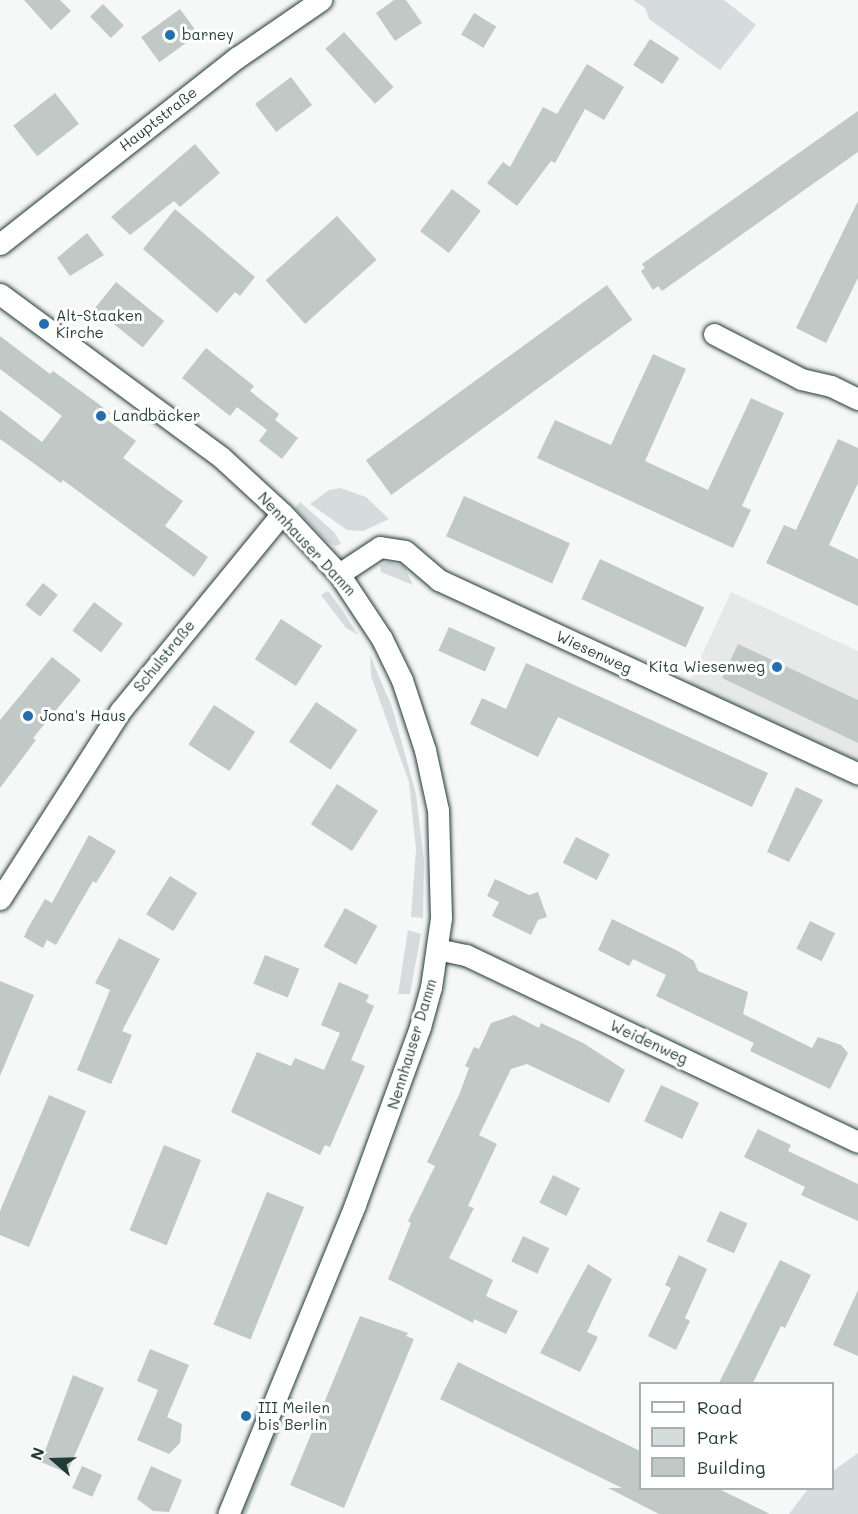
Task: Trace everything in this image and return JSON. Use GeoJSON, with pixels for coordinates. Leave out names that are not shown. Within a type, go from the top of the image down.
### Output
{"type":"FeatureCollection","features":[{"type":"Feature","properties":{"kind":"street","name":"Hauptstraße"},"geometry":{"type":"LineString","coordinates":[[0,244],[238,57],[321,0]]}},
{"type":"Feature","properties":{"kind":"street","name":"Nennhauser Damm"},"geometry":{"type":"LineString","coordinates":[[0,294],[212,450],[282,513],[339,574],[392,658],[425,750],[442,844],[437,949],[420,1028],[386,1127],[228,1514]]}},
{"type":"Feature","properties":{"kind":"street"},"geometry":{"type":"LineString","coordinates":[[714,334],[801,379],[831,386],[858,399]]}},
{"type":"Feature","properties":{"kind":"street","name":"Schulstraße"},"geometry":{"type":"LineString","coordinates":[[0,899],[121,710],[282,513]]}},
{"type":"Feature","properties":{"kind":"street","name":"Wiesenweg"},"geometry":{"type":"LineString","coordinates":[[339,574],[380,547],[405,550],[439,580],[858,774]]}},
{"type":"Feature","properties":{"kind":"street","name":"Weidenweg"},"geometry":{"type":"LineString","coordinates":[[437,949],[466,955],[858,1142]]}},
{"type":"Feature","properties":{"kind":"shaded area","name":"Kita Wiesenweg"},"geometry":{"type":"Polygon","coordinates":[[[731,592],[858,651],[858,761],[689,683],[731,592]]]}},
{"type":"Feature","properties":{"kind":"green space"},"geometry":{"type":"Polygon","coordinates":[[[633,0],[724,0],[756,25],[720,70],[649,19],[645,8],[633,0]]]}},
{"type":"Feature","properties":{"kind":"green space"},"geometry":{"type":"Polygon","coordinates":[[[340,488],[366,497],[389,519],[363,531],[347,530],[310,504],[329,490],[340,488]]]}},
{"type":"Feature","properties":{"kind":"green space"},"geometry":{"type":"Polygon","coordinates":[[[300,502],[334,532],[341,544],[335,546],[326,541],[295,508],[300,502]]]}},
{"type":"Feature","properties":{"kind":"green space"},"geometry":{"type":"Polygon","coordinates":[[[388,562],[404,566],[413,585],[381,572],[380,565],[388,562]]]}},
{"type":"Feature","properties":{"kind":"green space"},"geometry":{"type":"Polygon","coordinates":[[[328,591],[358,635],[346,628],[321,595],[328,591]]]}},
{"type":"Feature","properties":{"kind":"green space"},"geometry":{"type":"Polygon","coordinates":[[[370,655],[392,707],[416,794],[424,861],[423,918],[411,917],[416,849],[409,782],[371,676],[370,655]]]}},
{"type":"Feature","properties":{"kind":"green space"},"geometry":{"type":"Polygon","coordinates":[[[408,930],[421,934],[410,994],[398,994],[408,930]]]}},
{"type":"Feature","properties":{"kind":"green space"},"geometry":{"type":"Polygon","coordinates":[[[289,1396],[294,1398],[247,1514],[241,1514],[289,1396]]]}},
{"type":"Feature","properties":{"kind":"green space"},"geometry":{"type":"Polygon","coordinates":[[[858,1453],[858,1514],[789,1514],[807,1490],[834,1490],[834,1470],[858,1453]]]}},
{"type":"Feature","properties":{"kind":"building"},"geometry":{"type":"Polygon","coordinates":[[[24,0],[60,0],[71,11],[51,30],[24,0]]]}},
{"type":"Feature","properties":{"kind":"building"},"geometry":{"type":"Polygon","coordinates":[[[394,0],[406,0],[422,23],[395,41],[376,13],[394,0]]]}},
{"type":"Feature","properties":{"kind":"building"},"geometry":{"type":"Polygon","coordinates":[[[103,4],[124,26],[111,38],[90,17],[103,4]]]}},
{"type":"Feature","properties":{"kind":"building","name":"barney"},"geometry":{"type":"Polygon","coordinates":[[[180,9],[198,34],[159,62],[141,37],[180,9]]]}},
{"type":"Feature","properties":{"kind":"building"},"geometry":{"type":"Polygon","coordinates":[[[474,13],[496,26],[483,48],[461,34],[474,13]]]}},
{"type":"Feature","properties":{"kind":"building"},"geometry":{"type":"Polygon","coordinates":[[[344,32],[394,87],[375,104],[325,49],[344,32]]]}},
{"type":"Feature","properties":{"kind":"building"},"geometry":{"type":"Polygon","coordinates":[[[650,39],[679,58],[662,84],[633,65],[650,39]]]}},
{"type":"Feature","properties":{"kind":"building"},"geometry":{"type":"Polygon","coordinates":[[[587,64],[624,87],[604,120],[585,109],[555,163],[551,161],[517,206],[487,183],[503,162],[510,167],[543,107],[557,114],[587,64]]]}},
{"type":"Feature","properties":{"kind":"building"},"geometry":{"type":"Polygon","coordinates":[[[291,77],[312,105],[276,132],[255,104],[291,77]]]}},
{"type":"Feature","properties":{"kind":"building"},"geometry":{"type":"Polygon","coordinates":[[[55,93],[79,124],[37,156],[13,126],[55,93]]]}},
{"type":"Feature","properties":{"kind":"building"},"geometry":{"type":"Polygon","coordinates":[[[858,111],[858,152],[662,291],[658,286],[653,290],[641,271],[645,268],[642,264],[858,111]]]}},
{"type":"Feature","properties":{"kind":"building"},"geometry":{"type":"Polygon","coordinates":[[[195,144],[220,173],[180,207],[174,201],[130,235],[111,217],[195,144]]]}},
{"type":"Feature","properties":{"kind":"building"},"geometry":{"type":"Polygon","coordinates":[[[452,189],[481,211],[449,253],[420,231],[452,189]]]}},
{"type":"Feature","properties":{"kind":"building"},"geometry":{"type":"Polygon","coordinates":[[[858,201],[858,278],[826,343],[796,328],[858,201]]]}},
{"type":"Feature","properties":{"kind":"building"},"geometry":{"type":"Polygon","coordinates":[[[175,209],[255,277],[240,296],[235,292],[217,313],[143,249],[175,209]]]}},
{"type":"Feature","properties":{"kind":"building"},"geometry":{"type":"Polygon","coordinates":[[[337,216],[376,260],[305,324],[266,280],[337,216]]]}},
{"type":"Feature","properties":{"kind":"building"},"geometry":{"type":"Polygon","coordinates":[[[87,233],[104,255],[70,276],[57,258],[87,233]]]}},
{"type":"Feature","properties":{"kind":"building"},"geometry":{"type":"Polygon","coordinates":[[[116,282],[164,321],[143,347],[95,308],[116,282]]]}},
{"type":"Feature","properties":{"kind":"building"},"geometry":{"type":"Polygon","coordinates":[[[607,285],[632,320],[391,495],[366,460],[607,285]]]}},
{"type":"Feature","properties":{"kind":"building"},"geometry":{"type":"Polygon","coordinates":[[[0,336],[50,374],[53,371],[96,402],[110,413],[106,419],[136,441],[123,458],[183,501],[165,526],[208,557],[194,577],[63,480],[61,483],[0,439],[0,410],[42,442],[62,416],[0,369],[0,336]]]}},
{"type":"Feature","properties":{"kind":"building"},"geometry":{"type":"Polygon","coordinates":[[[206,348],[254,386],[250,391],[279,414],[275,420],[298,438],[282,459],[259,441],[267,430],[237,407],[230,416],[182,378],[206,348]]]}},
{"type":"Feature","properties":{"kind":"building"},"geometry":{"type":"Polygon","coordinates":[[[653,354],[686,369],[645,461],[708,490],[751,398],[784,413],[742,506],[751,510],[733,548],[537,458],[555,420],[611,445],[653,354]]]}},
{"type":"Feature","properties":{"kind":"building"},"geometry":{"type":"Polygon","coordinates":[[[838,439],[858,448],[858,483],[829,545],[858,559],[858,606],[766,563],[784,525],[796,530],[838,439]]]}},
{"type":"Feature","properties":{"kind":"building"},"geometry":{"type":"Polygon","coordinates":[[[464,496],[570,543],[552,583],[446,536],[464,496]]]}},
{"type":"Feature","properties":{"kind":"building"},"geometry":{"type":"Polygon","coordinates":[[[600,559],[704,608],[686,647],[581,599],[600,559]]]}},
{"type":"Feature","properties":{"kind":"building"},"geometry":{"type":"Polygon","coordinates":[[[43,583],[58,595],[40,617],[25,605],[43,583]]]}},
{"type":"Feature","properties":{"kind":"building"},"geometry":{"type":"Polygon","coordinates":[[[94,602],[123,624],[101,652],[72,631],[94,602]]]}},
{"type":"Feature","properties":{"kind":"building"},"geometry":{"type":"Polygon","coordinates":[[[281,619],[322,646],[296,686],[255,659],[281,619]]]}},
{"type":"Feature","properties":{"kind":"building"},"geometry":{"type":"Polygon","coordinates":[[[449,627],[496,648],[485,671],[438,651],[449,627]]]}},
{"type":"Feature","properties":{"kind":"building"},"geometry":{"type":"Polygon","coordinates":[[[738,644],[858,700],[858,743],[722,678],[738,644]]]}},
{"type":"Feature","properties":{"kind":"building","name":"Jona's Haus"},"geometry":{"type":"Polygon","coordinates":[[[52,657],[81,680],[33,738],[36,740],[0,788],[0,720],[52,657]]]}},
{"type":"Feature","properties":{"kind":"building"},"geometry":{"type":"Polygon","coordinates":[[[526,663],[768,773],[752,807],[558,717],[538,757],[470,724],[482,698],[506,709],[526,663]]]}},
{"type":"Feature","properties":{"kind":"building"},"geometry":{"type":"Polygon","coordinates":[[[316,702],[357,730],[331,770],[289,742],[316,702]]]}},
{"type":"Feature","properties":{"kind":"building"},"geometry":{"type":"Polygon","coordinates":[[[214,705],[255,732],[229,771],[188,744],[214,705]]]}},
{"type":"Feature","properties":{"kind":"building"},"geometry":{"type":"Polygon","coordinates":[[[337,784],[378,811],[352,851],[311,824],[337,784]]]}},
{"type":"Feature","properties":{"kind":"building"},"geometry":{"type":"Polygon","coordinates":[[[796,787],[823,800],[789,862],[767,852],[796,787]]]}},
{"type":"Feature","properties":{"kind":"building"},"geometry":{"type":"Polygon","coordinates":[[[89,835],[116,851],[96,883],[93,881],[56,945],[47,940],[43,948],[24,937],[45,899],[52,903],[89,835]]]}},
{"type":"Feature","properties":{"kind":"building"},"geometry":{"type":"Polygon","coordinates":[[[576,837],[610,854],[597,880],[563,863],[576,837]]]}},
{"type":"Feature","properties":{"kind":"building"},"geometry":{"type":"Polygon","coordinates":[[[170,876],[197,893],[173,931],[146,914],[170,876]]]}},
{"type":"Feature","properties":{"kind":"building"},"geometry":{"type":"Polygon","coordinates":[[[495,879],[529,895],[538,892],[547,917],[538,920],[531,935],[492,916],[499,902],[487,896],[495,879]]]}},
{"type":"Feature","properties":{"kind":"building"},"geometry":{"type":"Polygon","coordinates":[[[345,908],[377,926],[356,964],[324,946],[345,908]]]}},
{"type":"Feature","properties":{"kind":"building"},"geometry":{"type":"Polygon","coordinates":[[[612,919],[678,951],[694,961],[698,971],[748,992],[743,1014],[812,1048],[818,1037],[841,1045],[848,1053],[830,1089],[750,1051],[754,1043],[656,996],[666,975],[633,959],[629,966],[598,950],[612,919]]]}},
{"type":"Feature","properties":{"kind":"building"},"geometry":{"type":"Polygon","coordinates":[[[810,921],[835,933],[822,961],[796,949],[810,921]]]}},
{"type":"Feature","properties":{"kind":"building"},"geometry":{"type":"Polygon","coordinates":[[[119,938],[160,959],[122,1031],[132,1035],[111,1084],[77,1070],[110,990],[95,983],[119,938]]]}},
{"type":"Feature","properties":{"kind":"building"},"geometry":{"type":"Polygon","coordinates":[[[265,955],[299,969],[288,998],[253,984],[265,955]]]}},
{"type":"Feature","properties":{"kind":"building"},"geometry":{"type":"Polygon","coordinates":[[[0,981],[34,995],[0,1076],[0,981]]]}},
{"type":"Feature","properties":{"kind":"building"},"geometry":{"type":"Polygon","coordinates":[[[339,982],[369,995],[366,1002],[374,1006],[351,1060],[365,1066],[330,1147],[325,1145],[320,1155],[231,1112],[257,1052],[291,1066],[295,1058],[324,1070],[340,1033],[321,1025],[339,982]]]}},
{"type":"Feature","properties":{"kind":"building"},"geometry":{"type":"Polygon","coordinates":[[[514,1015],[539,1028],[541,1023],[583,1043],[625,1070],[609,1103],[527,1064],[511,1069],[479,1135],[497,1144],[468,1206],[474,1208],[449,1258],[493,1280],[486,1296],[518,1311],[506,1334],[474,1319],[473,1323],[388,1279],[411,1223],[408,1221],[435,1166],[427,1162],[459,1095],[469,1068],[465,1066],[474,1047],[479,1049],[491,1023],[514,1015]]]}},
{"type":"Feature","properties":{"kind":"building"},"geometry":{"type":"Polygon","coordinates":[[[661,1085],[699,1103],[682,1139],[644,1121],[661,1085]]]}},
{"type":"Feature","properties":{"kind":"building"},"geometry":{"type":"Polygon","coordinates":[[[49,1095],[86,1111],[29,1247],[0,1235],[0,1211],[49,1095]]]}},
{"type":"Feature","properties":{"kind":"building"},"geometry":{"type":"Polygon","coordinates":[[[758,1129],[791,1145],[788,1151],[858,1184],[858,1221],[801,1195],[805,1187],[744,1157],[758,1129]]]}},
{"type":"Feature","properties":{"kind":"building"},"geometry":{"type":"Polygon","coordinates":[[[164,1145],[201,1160],[167,1245],[130,1230],[164,1145]]]}},
{"type":"Feature","properties":{"kind":"building"},"geometry":{"type":"Polygon","coordinates":[[[553,1175],[580,1188],[566,1216],[539,1203],[553,1175]]]}},
{"type":"Feature","properties":{"kind":"building"},"geometry":{"type":"Polygon","coordinates":[[[267,1192],[304,1207],[251,1340],[213,1325],[267,1192]]]}},
{"type":"Feature","properties":{"kind":"building"},"geometry":{"type":"Polygon","coordinates":[[[720,1211],[747,1223],[734,1253],[707,1241],[720,1211]]]}},
{"type":"Feature","properties":{"kind":"building"},"geometry":{"type":"Polygon","coordinates":[[[523,1236],[549,1248],[537,1274],[511,1261],[523,1236]]]}},
{"type":"Feature","properties":{"kind":"building"},"geometry":{"type":"Polygon","coordinates":[[[679,1255],[707,1269],[685,1318],[690,1321],[676,1350],[648,1336],[671,1288],[665,1285],[679,1255]]]}},
{"type":"Feature","properties":{"kind":"building"},"geometry":{"type":"Polygon","coordinates":[[[780,1260],[811,1275],[785,1328],[781,1326],[753,1382],[719,1382],[780,1260]]]}},
{"type":"Feature","properties":{"kind":"building"},"geometry":{"type":"Polygon","coordinates":[[[588,1264],[612,1279],[587,1332],[598,1337],[580,1372],[540,1353],[588,1264]]]}},
{"type":"Feature","properties":{"kind":"building"},"geometry":{"type":"Polygon","coordinates":[[[858,1290],[858,1356],[833,1345],[858,1290]]]}},
{"type":"Feature","properties":{"kind":"building"},"geometry":{"type":"Polygon","coordinates":[[[360,1316],[408,1333],[406,1336],[414,1339],[344,1508],[290,1485],[360,1316]]]}},
{"type":"Feature","properties":{"kind":"building"},"geometry":{"type":"Polygon","coordinates":[[[150,1349],[189,1365],[167,1417],[182,1424],[180,1443],[169,1454],[137,1440],[158,1390],[137,1381],[150,1349]]]}},
{"type":"Feature","properties":{"kind":"building"},"geometry":{"type":"Polygon","coordinates":[[[458,1362],[639,1451],[639,1490],[721,1490],[770,1514],[659,1514],[608,1488],[622,1488],[440,1399],[458,1362]]]}},
{"type":"Feature","properties":{"kind":"building"},"geometry":{"type":"Polygon","coordinates":[[[73,1375],[104,1388],[67,1473],[41,1462],[73,1375]]]}},
{"type":"Feature","properties":{"kind":"building"},"geometry":{"type":"Polygon","coordinates":[[[82,1466],[102,1475],[92,1497],[72,1488],[82,1466]]]}},
{"type":"Feature","properties":{"kind":"building"},"geometry":{"type":"Polygon","coordinates":[[[151,1466],[182,1480],[169,1512],[153,1511],[137,1499],[151,1466]]]}},
{"type":"Feature","properties":{"kind":"place","name":"barney"},"geometry":{"type":"Point","coordinates":[170,35]}},
{"type":"Feature","properties":{"kind":"place","name":"Alt-Staaken Kirche"},"geometry":{"type":"Point","coordinates":[44,324]}},
{"type":"Feature","properties":{"kind":"place","name":"Landbäcker"},"geometry":{"type":"Point","coordinates":[101,416]}},
{"type":"Feature","properties":{"kind":"place","name":"Kita Wiesenweg"},"geometry":{"type":"Point","coordinates":[777,667]}},
{"type":"Feature","properties":{"kind":"place","name":"Jona's Haus"},"geometry":{"type":"Point","coordinates":[28,716]}},
{"type":"Feature","properties":{"kind":"place","name":"III Meilen bis Berlin"},"geometry":{"type":"Point","coordinates":[246,1416]}}]}
